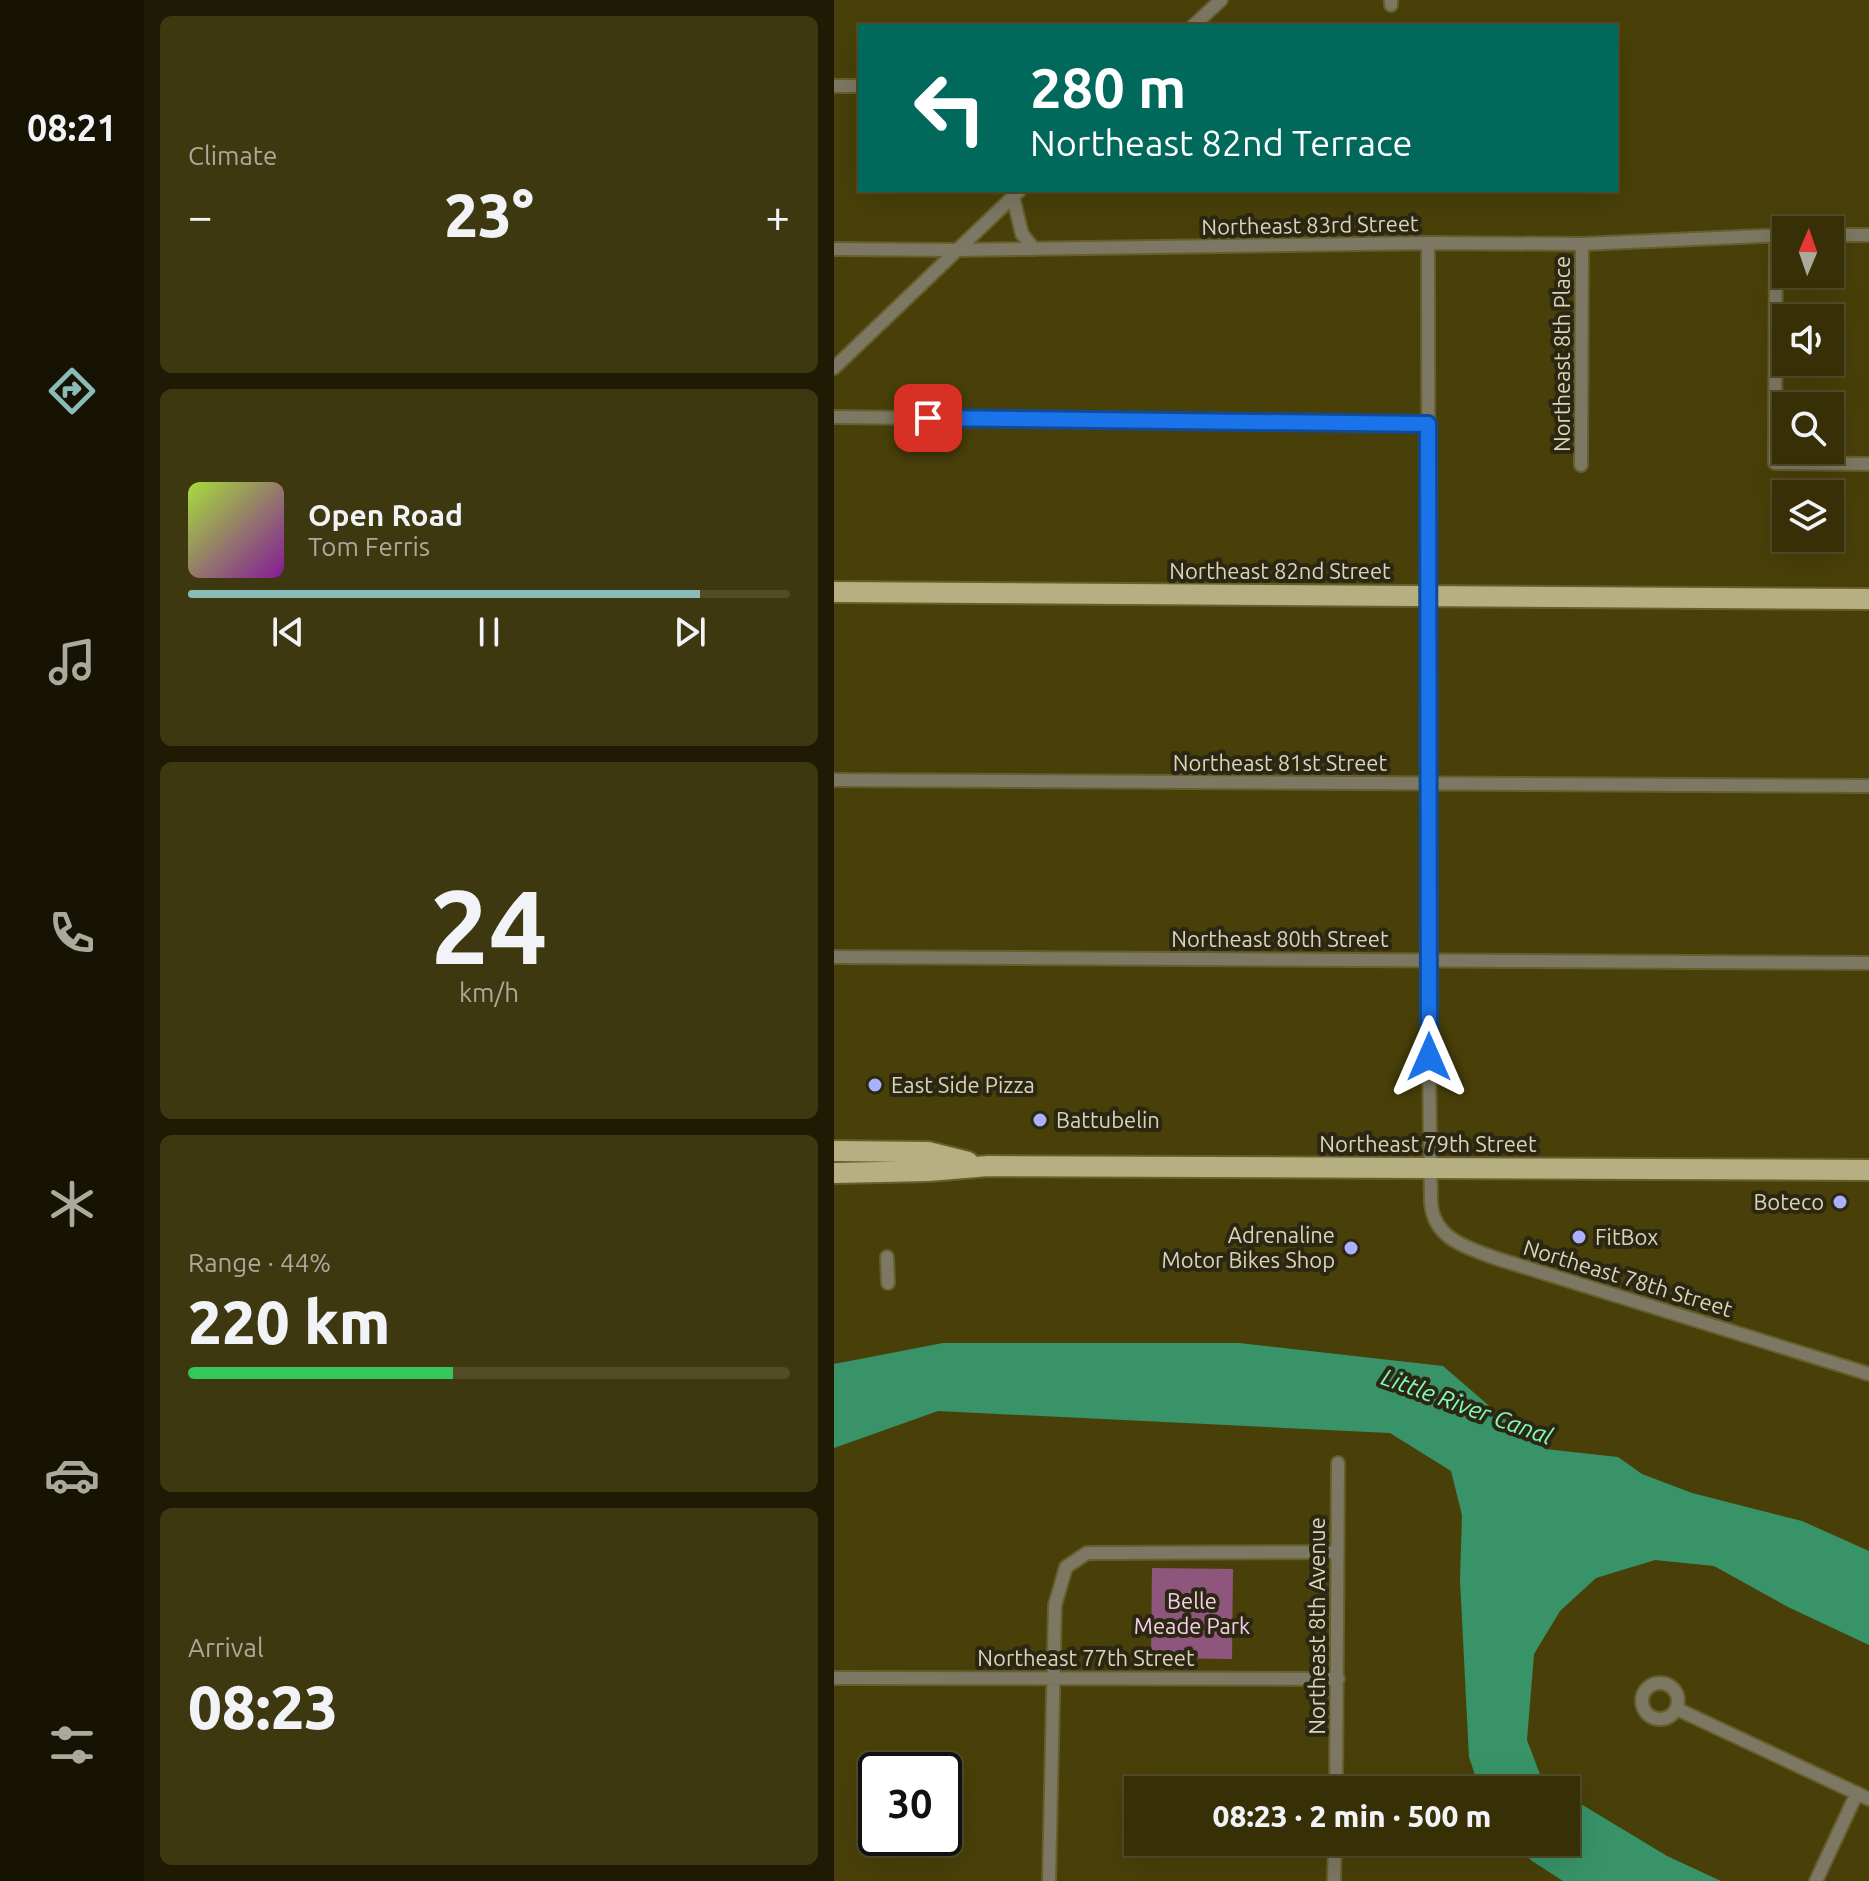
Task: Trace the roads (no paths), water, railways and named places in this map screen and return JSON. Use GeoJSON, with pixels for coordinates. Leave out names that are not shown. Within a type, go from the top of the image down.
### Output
{"type":"FeatureCollection","features":[{"type":"Feature","properties":{"kind":"main road","name":"Northeast 82nd Street"},"geometry":{"type":"LineString","coordinates":[[834,592],[1869,599]]}},
{"type":"Feature","properties":{"kind":"main road","name":"Northeast 79th Street"},"geometry":{"type":"LineString","coordinates":[[834,1151],[928,1152],[988,1166]]}},
{"type":"Feature","properties":{"kind":"main road","name":"Northeast 79th Street"},"geometry":{"type":"LineString","coordinates":[[834,1173],[988,1166],[1869,1170]]}},
{"type":"Feature","properties":{"kind":"street"},"geometry":{"type":"LineString","coordinates":[[1195,24],[1221,0]]}},
{"type":"Feature","properties":{"kind":"street"},"geometry":{"type":"LineString","coordinates":[[834,86],[858,86]]}},
{"type":"Feature","properties":{"kind":"street"},"geometry":{"type":"LineString","coordinates":[[1017,193],[1022,234],[1034,249]]}},
{"type":"Feature","properties":{"kind":"street"},"geometry":{"type":"LineString","coordinates":[[834,368],[1017,193]]}},
{"type":"Feature","properties":{"kind":"street"},"geometry":{"type":"LineString","coordinates":[[1844,235],[1869,235]]}},
{"type":"Feature","properties":{"kind":"street","name":"Northeast 83rd Street"},"geometry":{"type":"LineString","coordinates":[[834,249],[1582,244],[1772,236]]}},
{"type":"Feature","properties":{"kind":"street","name":"Northeast 78th Street"},"geometry":{"type":"LineString","coordinates":[[1428,243],[1429,1061],[1431,1203],[1434,1222],[1443,1233],[1471,1249],[1869,1374]]}},
{"type":"Feature","properties":{"kind":"street","name":"Northeast 8th Place"},"geometry":{"type":"LineString","coordinates":[[1581,465],[1582,244]]}},
{"type":"Feature","properties":{"kind":"street"},"geometry":{"type":"LineString","coordinates":[[1780,288],[1775,463],[1869,464]]}},
{"type":"Feature","properties":{"kind":"street"},"geometry":{"type":"LineString","coordinates":[[834,417],[1428,424]]}},
{"type":"Feature","properties":{"kind":"street","name":"Northeast 81st Street"},"geometry":{"type":"LineString","coordinates":[[834,780],[1869,786]]}},
{"type":"Feature","properties":{"kind":"street","name":"Northeast 80th Street"},"geometry":{"type":"LineString","coordinates":[[834,957],[1869,963]]}},
{"type":"Feature","properties":{"kind":"street"},"geometry":{"type":"LineString","coordinates":[[887,1257],[888,1283]]}},
{"type":"Feature","properties":{"kind":"street","name":"Northeast 8th Avenue"},"geometry":{"type":"LineString","coordinates":[[1336,1776],[1338,1463]]}},
{"type":"Feature","properties":{"kind":"street"},"geometry":{"type":"LineString","coordinates":[[1049,1881],[1055,1605],[1066,1567],[1087,1553],[1337,1552]]}},
{"type":"Feature","properties":{"kind":"street","name":"Northeast 77th Street"},"geometry":{"type":"LineString","coordinates":[[834,1678],[1338,1679]]}},
{"type":"Feature","properties":{"kind":"street"},"geometry":{"type":"LineString","coordinates":[[1677,1709],[1863,1796],[1816,1881]]}},
{"type":"Feature","properties":{"kind":"street"},"geometry":{"type":"LineString","coordinates":[[1334,1881],[1335,1856]]}},
{"type":"Feature","properties":{"kind":"water","name":"Little River Canal"},"geometry":{"type":"Polygon","coordinates":[[[943,1343],[1239,1343],[1443,1366],[1509,1423],[1545,1449],[1618,1457],[1642,1474],[1692,1493],[1802,1521],[1869,1551],[1869,1645],[1788,1607],[1714,1566],[1655,1560],[1596,1578],[1560,1611],[1534,1654],[1527,1740],[1541,1776],[1475,1776],[1469,1757],[1460,1580],[1462,1515],[1451,1471],[1390,1433],[938,1411],[834,1448],[834,1364],[943,1343]]]}},
{"type":"Feature","properties":{"kind":"water"},"geometry":{"type":"Polygon","coordinates":[[[1580,1803],[1667,1856],[1721,1881],[1563,1881],[1527,1856],[1580,1856],[1580,1803]]]}},
{"type":"Feature","properties":{"kind":"place","name":"East Side Pizza"},"geometry":{"type":"Point","coordinates":[875,1085]}},
{"type":"Feature","properties":{"kind":"place","name":"Battubelin"},"geometry":{"type":"Point","coordinates":[1040,1120]}},
{"type":"Feature","properties":{"kind":"place","name":"Boteco"},"geometry":{"type":"Point","coordinates":[1840,1202]}},
{"type":"Feature","properties":{"kind":"place","name":"FitBox"},"geometry":{"type":"Point","coordinates":[1579,1237]}},
{"type":"Feature","properties":{"kind":"place","name":"Adrenaline Motor Bikes Shop"},"geometry":{"type":"Point","coordinates":[1351,1248]}},
{"type":"Feature","properties":{"kind":"park label","name":"Belle Meade Park"},"geometry":{"type":"Point","coordinates":[1192,1614]}}]}
